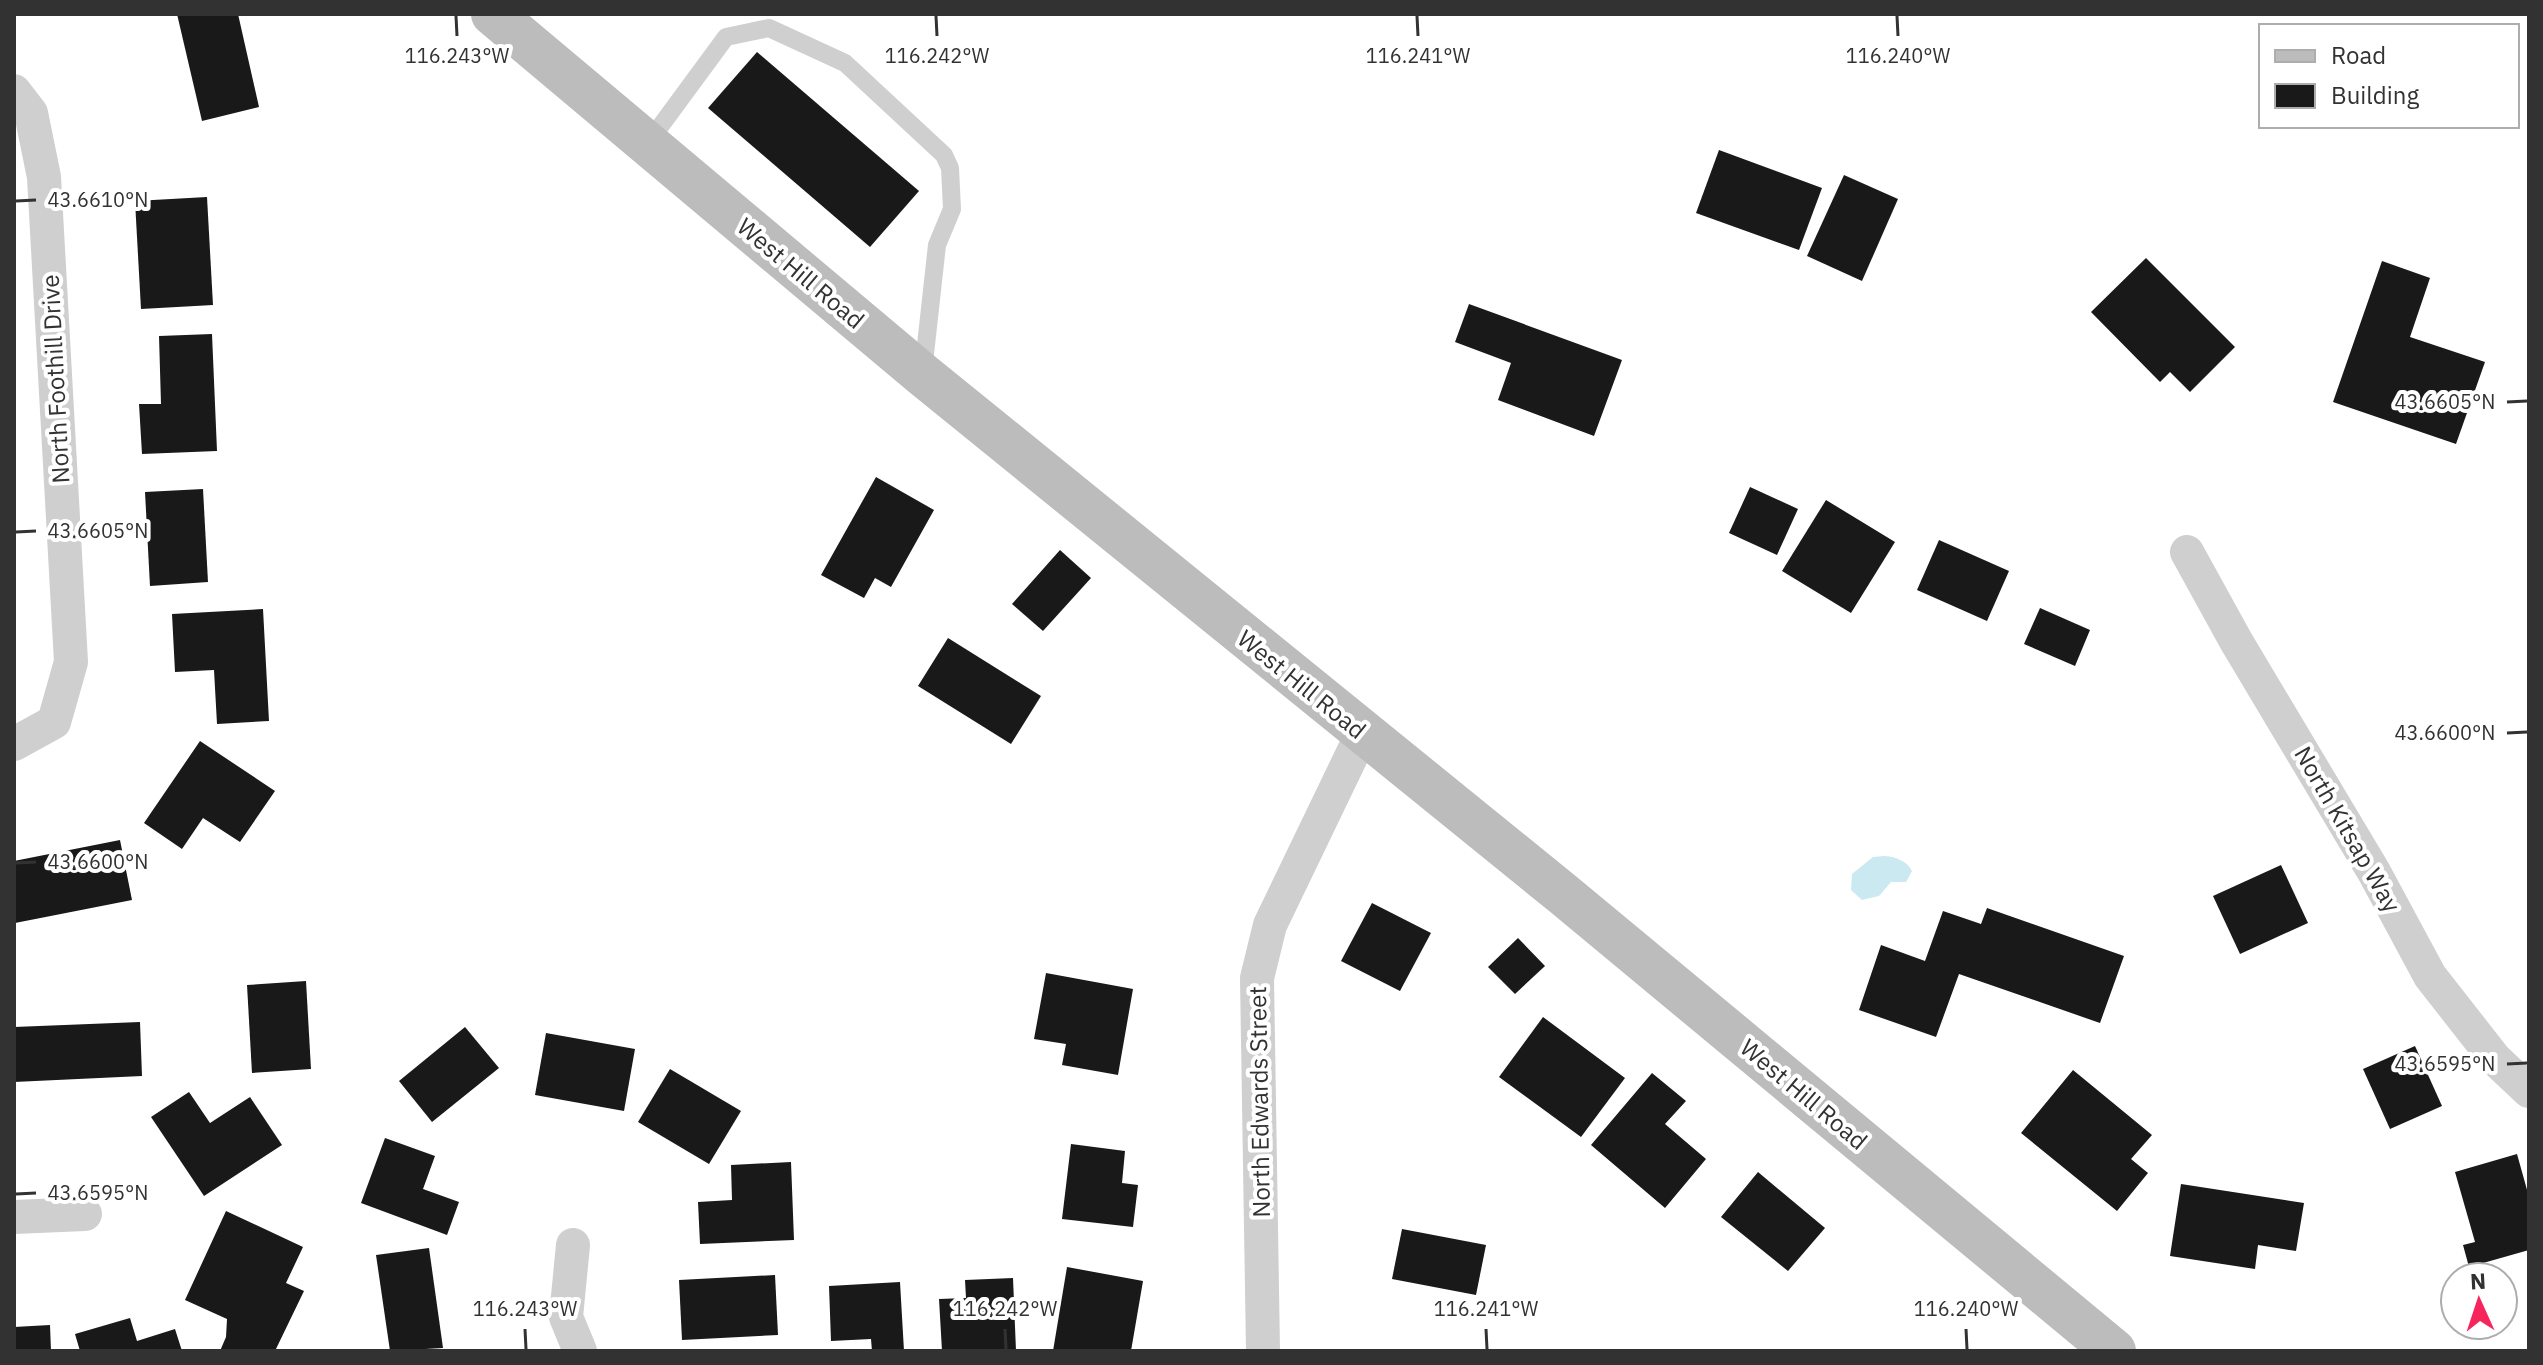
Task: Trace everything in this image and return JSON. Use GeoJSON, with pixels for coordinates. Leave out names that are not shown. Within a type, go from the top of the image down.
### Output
{"type":"FeatureCollection","features":[{"type":"Feature","properties":{"kind":"street","name":"West Hill Road"},"geometry":{"type":"LineString","coordinates":[[493,14],[923,375],[1563,894],[2114,1351]]}},
{"type":"Feature","properties":{"kind":"street","name":"North Foothill Drive"},"geometry":{"type":"LineString","coordinates":[[14,91],[31,113],[44,177],[71,662],[54,722],[14,744]]}},
{"type":"Feature","properties":{"kind":"street","name":"North Kitsap Way"},"geometry":{"type":"LineString","coordinates":[[2187,552],[2236,641],[2374,872],[2430,976],[2495,1059],[2529,1091]]}},
{"type":"Feature","properties":{"kind":"street","name":"North Edwards Street"},"geometry":{"type":"LineString","coordinates":[[1263,1351],[1257,978],[1270,925],[1363,732]]}},
{"type":"Feature","properties":{"kind":"street"},"geometry":{"type":"LineString","coordinates":[[14,1217],[85,1214]]}},
{"type":"Feature","properties":{"kind":"street"},"geometry":{"type":"LineString","coordinates":[[573,1245],[566,1317],[580,1351]]}},
{"type":"Feature","properties":{"kind":"lane"},"geometry":{"type":"LineString","coordinates":[[648,143],[726,37],[769,28],[845,63],[944,155],[950,168],[952,209],[937,245],[923,375]]}},
{"type":"Feature","properties":{"kind":"water"},"geometry":{"type":"Polygon","coordinates":[[[1873,857],[1901,860],[1912,871],[1906,882],[1891,882],[1879,896],[1862,900],[1851,890],[1852,874],[1873,857]]]}},
{"type":"Feature","properties":{"kind":"building"},"geometry":{"type":"Polygon","coordinates":[[[177,14],[238,14],[259,107],[202,121],[177,14]]]}},
{"type":"Feature","properties":{"kind":"building"},"geometry":{"type":"Polygon","coordinates":[[[757,52],[919,191],[870,247],[708,108],[757,52]]]}},
{"type":"Feature","properties":{"kind":"building"},"geometry":{"type":"Polygon","coordinates":[[[1719,150],[1822,188],[1799,250],[1696,213],[1719,150]]]}},
{"type":"Feature","properties":{"kind":"building"},"geometry":{"type":"Polygon","coordinates":[[[1844,175],[1898,199],[1862,281],[1807,256],[1844,175]]]}},
{"type":"Feature","properties":{"kind":"building"},"geometry":{"type":"Polygon","coordinates":[[[207,197],[213,305],[141,309],[135,201],[207,197]]]}},
{"type":"Feature","properties":{"kind":"building"},"geometry":{"type":"Polygon","coordinates":[[[2146,258],[2235,347],[2190,392],[2170,372],[2160,382],[2091,312],[2146,258]]]}},
{"type":"Feature","properties":{"kind":"building"},"geometry":{"type":"Polygon","coordinates":[[[2382,261],[2430,278],[2410,337],[2485,362],[2456,444],[2333,402],[2382,261]]]}},
{"type":"Feature","properties":{"kind":"building"},"geometry":{"type":"Polygon","coordinates":[[[1469,304],[1622,360],[1594,436],[1498,400],[1511,363],[1455,342],[1469,304]]]}},
{"type":"Feature","properties":{"kind":"building"},"geometry":{"type":"Polygon","coordinates":[[[212,334],[217,451],[142,454],[139,404],[161,404],[159,336],[212,334]]]}},
{"type":"Feature","properties":{"kind":"building"},"geometry":{"type":"Polygon","coordinates":[[[876,477],[934,510],[891,587],[875,578],[864,598],[821,575],[876,477]]]}},
{"type":"Feature","properties":{"kind":"building"},"geometry":{"type":"Polygon","coordinates":[[[1750,487],[1798,509],[1777,555],[1729,533],[1750,487]]]}},
{"type":"Feature","properties":{"kind":"building"},"geometry":{"type":"Polygon","coordinates":[[[203,489],[208,582],[150,586],[145,492],[203,489]]]}},
{"type":"Feature","properties":{"kind":"building"},"geometry":{"type":"Polygon","coordinates":[[[1826,500],[1895,542],[1851,613],[1782,571],[1826,500]]]}},
{"type":"Feature","properties":{"kind":"building"},"geometry":{"type":"Polygon","coordinates":[[[1939,540],[2009,571],[1987,621],[1917,590],[1939,540]]]}},
{"type":"Feature","properties":{"kind":"building"},"geometry":{"type":"Polygon","coordinates":[[[1060,550],[1091,578],[1043,631],[1012,604],[1060,550]]]}},
{"type":"Feature","properties":{"kind":"building"},"geometry":{"type":"Polygon","coordinates":[[[2040,608],[2090,630],[2075,666],[2024,644],[2040,608]]]}},
{"type":"Feature","properties":{"kind":"building"},"geometry":{"type":"Polygon","coordinates":[[[263,609],[269,721],[217,724],[214,670],[175,672],[172,614],[263,609]]]}},
{"type":"Feature","properties":{"kind":"building"},"geometry":{"type":"Polygon","coordinates":[[[948,638],[1041,696],[1011,744],[918,686],[948,638]]]}},
{"type":"Feature","properties":{"kind":"building"},"geometry":{"type":"Polygon","coordinates":[[[200,741],[275,791],[240,842],[203,818],[182,849],[144,823],[200,741]]]}},
{"type":"Feature","properties":{"kind":"building"},"geometry":{"type":"Polygon","coordinates":[[[120,840],[132,900],[15,923],[14,861],[120,840]]]}},
{"type":"Feature","properties":{"kind":"building"},"geometry":{"type":"Polygon","coordinates":[[[2281,865],[2308,923],[2240,954],[2213,896],[2281,865]]]}},
{"type":"Feature","properties":{"kind":"building"},"geometry":{"type":"Polygon","coordinates":[[[1372,903],[1431,933],[1400,991],[1341,961],[1372,903]]]}},
{"type":"Feature","properties":{"kind":"building"},"geometry":{"type":"Polygon","coordinates":[[[1987,908],[2124,956],[2100,1023],[1959,974],[1936,1037],[1859,1010],[1881,945],[1925,961],[1943,911],[1981,924],[1987,908]]]}},
{"type":"Feature","properties":{"kind":"building"},"geometry":{"type":"Polygon","coordinates":[[[1518,938],[1545,966],[1515,994],[1488,967],[1518,938]]]}},
{"type":"Feature","properties":{"kind":"building"},"geometry":{"type":"Polygon","coordinates":[[[1046,973],[1133,989],[1118,1075],[1062,1065],[1066,1044],[1034,1039],[1046,973]]]}},
{"type":"Feature","properties":{"kind":"building"},"geometry":{"type":"Polygon","coordinates":[[[306,981],[311,1069],[252,1073],[247,985],[306,981]]]}},
{"type":"Feature","properties":{"kind":"building"},"geometry":{"type":"Polygon","coordinates":[[[1543,1017],[1625,1078],[1581,1137],[1499,1077],[1543,1017]]]}},
{"type":"Feature","properties":{"kind":"building"},"geometry":{"type":"Polygon","coordinates":[[[140,1022],[142,1076],[14,1082],[14,1027],[140,1022]]]}},
{"type":"Feature","properties":{"kind":"building"},"geometry":{"type":"Polygon","coordinates":[[[465,1027],[499,1068],[432,1122],[399,1081],[465,1027]]]}},
{"type":"Feature","properties":{"kind":"building"},"geometry":{"type":"Polygon","coordinates":[[[546,1033],[635,1049],[624,1111],[535,1095],[546,1033]]]}},
{"type":"Feature","properties":{"kind":"building"},"geometry":{"type":"Polygon","coordinates":[[[2415,1046],[2442,1106],[2390,1129],[2363,1069],[2415,1046]]]}},
{"type":"Feature","properties":{"kind":"building"},"geometry":{"type":"Polygon","coordinates":[[[670,1069],[741,1111],[709,1164],[638,1122],[670,1069]]]}},
{"type":"Feature","properties":{"kind":"building"},"geometry":{"type":"Polygon","coordinates":[[[2073,1070],[2152,1135],[2131,1159],[2148,1173],[2117,1211],[2021,1133],[2073,1070]]]}},
{"type":"Feature","properties":{"kind":"building"},"geometry":{"type":"Polygon","coordinates":[[[1652,1073],[1686,1101],[1665,1124],[1706,1159],[1665,1208],[1591,1145],[1652,1073]]]}},
{"type":"Feature","properties":{"kind":"building"},"geometry":{"type":"Polygon","coordinates":[[[189,1092],[210,1123],[250,1097],[282,1145],[204,1196],[151,1117],[189,1092]]]}},
{"type":"Feature","properties":{"kind":"building"},"geometry":{"type":"Polygon","coordinates":[[[385,1138],[435,1156],[423,1189],[459,1202],[447,1235],[361,1203],[385,1138]]]}},
{"type":"Feature","properties":{"kind":"building"},"geometry":{"type":"Polygon","coordinates":[[[1071,1144],[1125,1151],[1122,1183],[1138,1185],[1133,1227],[1062,1219],[1071,1144]]]}},
{"type":"Feature","properties":{"kind":"building"},"geometry":{"type":"Polygon","coordinates":[[[2517,1154],[2529,1197],[2529,1250],[2490,1261],[2467,1261],[2463,1245],[2475,1242],[2455,1172],[2517,1154]]]}},
{"type":"Feature","properties":{"kind":"building"},"geometry":{"type":"Polygon","coordinates":[[[791,1162],[794,1240],[700,1244],[698,1202],[732,1200],[731,1165],[791,1162]]]}},
{"type":"Feature","properties":{"kind":"building"},"geometry":{"type":"Polygon","coordinates":[[[1758,1172],[1825,1228],[1788,1271],[1721,1217],[1758,1172]]]}},
{"type":"Feature","properties":{"kind":"building"},"geometry":{"type":"Polygon","coordinates":[[[2181,1184],[2304,1203],[2296,1251],[2258,1245],[2255,1269],[2170,1256],[2181,1184]]]}},
{"type":"Feature","properties":{"kind":"building"},"geometry":{"type":"Polygon","coordinates":[[[226,1211],[303,1247],[286,1283],[304,1291],[275,1351],[220,1351],[226,1337],[227,1319],[185,1300],[226,1211]]]}},
{"type":"Feature","properties":{"kind":"building"},"geometry":{"type":"Polygon","coordinates":[[[1402,1229],[1486,1245],[1476,1295],[1392,1279],[1402,1229]]]}},
{"type":"Feature","properties":{"kind":"building"},"geometry":{"type":"Polygon","coordinates":[[[429,1248],[443,1348],[390,1351],[376,1255],[429,1248]]]}},
{"type":"Feature","properties":{"kind":"building"},"geometry":{"type":"Polygon","coordinates":[[[1067,1267],[1143,1281],[1131,1351],[1053,1351],[1067,1267]]]}},
{"type":"Feature","properties":{"kind":"building"},"geometry":{"type":"Polygon","coordinates":[[[775,1275],[778,1335],[682,1340],[679,1280],[775,1275]]]}},
{"type":"Feature","properties":{"kind":"building"},"geometry":{"type":"Polygon","coordinates":[[[1013,1278],[1016,1351],[942,1351],[939,1299],[966,1298],[965,1280],[1013,1278]]]}},
{"type":"Feature","properties":{"kind":"building"},"geometry":{"type":"Polygon","coordinates":[[[900,1282],[904,1351],[872,1351],[871,1339],[831,1341],[829,1286],[900,1282]]]}},
{"type":"Feature","properties":{"kind":"building"},"geometry":{"type":"Polygon","coordinates":[[[130,1318],[137,1341],[175,1329],[182,1351],[80,1351],[75,1334],[130,1318]]]}},
{"type":"Feature","properties":{"kind":"building"},"geometry":{"type":"Polygon","coordinates":[[[50,1325],[51,1351],[14,1351],[14,1327],[50,1325]]]}}]}
